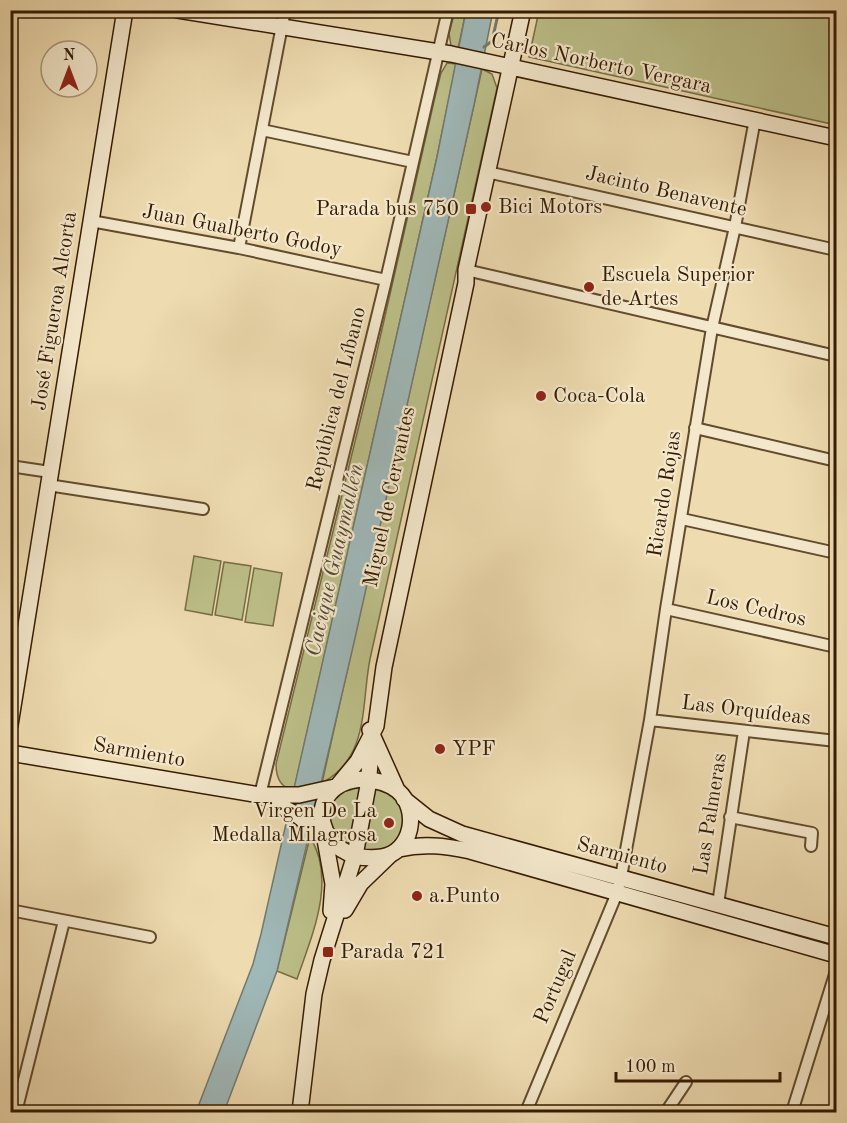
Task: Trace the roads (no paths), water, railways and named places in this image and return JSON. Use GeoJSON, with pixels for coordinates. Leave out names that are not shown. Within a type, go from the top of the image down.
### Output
{"type":"FeatureCollection","features":[{"type":"Feature","properties":{"kind":"main road","name":"José Figueroa Alcorta"},"geometry":{"type":"LineString","coordinates":[[10,725],[125,10]]}},
{"type":"Feature","properties":{"kind":"main road","name":"Carlos Norberto Vergara"},"geometry":{"type":"LineString","coordinates":[[178,10],[439,51],[837,138]]}},
{"type":"Feature","properties":{"kind":"main road","name":"Miguel de Cervantes"},"geometry":{"type":"LineString","coordinates":[[331,929],[329,921],[333,884],[322,834],[325,802],[331,788],[358,761],[376,726],[384,667],[466,283],[466,270],[523,10]]}},
{"type":"Feature","properties":{"kind":"main road","name":"Miguel de Cervantes"},"geometry":{"type":"LineString","coordinates":[[300,1113],[314,993],[331,929],[355,855],[369,779],[372,735]]}},
{"type":"Feature","properties":{"kind":"main road"},"geometry":{"type":"LineString","coordinates":[[372,735],[409,809],[408,836],[395,852]]}},
{"type":"Feature","properties":{"kind":"main road","name":"Sarmiento"},"geometry":{"type":"LineString","coordinates":[[10,753],[260,795],[293,795],[331,788],[352,780],[369,779]]}},
{"type":"Feature","properties":{"kind":"main road"},"geometry":{"type":"LineString","coordinates":[[369,779],[379,782],[400,795]]}},
{"type":"Feature","properties":{"kind":"main road","name":"Sarmiento"},"geometry":{"type":"LineString","coordinates":[[260,795],[290,811],[340,849],[355,855],[373,857],[418,845],[445,846],[837,955]]}},
{"type":"Feature","properties":{"kind":"main road","name":"Sarmiento"},"geometry":{"type":"LineString","coordinates":[[400,795],[429,819],[462,834],[837,937]]}},
{"type":"Feature","properties":{"kind":"main road","name":"Miguel de Cervantes"},"geometry":{"type":"LineString","coordinates":[[331,929],[338,924],[361,883],[395,852]]}},
{"type":"Feature","properties":{"kind":"street"},"geometry":{"type":"LineString","coordinates":[[238,248],[285,10]]}},
{"type":"Feature","properties":{"kind":"street","name":"República del Líbano"},"geometry":{"type":"LineString","coordinates":[[260,795],[386,280],[448,10]]}},
{"type":"Feature","properties":{"kind":"street","name":"Ricardo Rojas"},"geometry":{"type":"LineString","coordinates":[[621,877],[650,720],[712,328],[735,227],[755,119]]}},
{"type":"Feature","properties":{"kind":"street"},"geometry":{"type":"LineString","coordinates":[[262,130],[413,162]]}},
{"type":"Feature","properties":{"kind":"street","name":"Jacinto Benavente"},"geometry":{"type":"LineString","coordinates":[[487,172],[837,250]]}},
{"type":"Feature","properties":{"kind":"street","name":"Juan Gualberto Godoy"},"geometry":{"type":"LineString","coordinates":[[91,221],[238,248],[386,280]]}},
{"type":"Feature","properties":{"kind":"street"},"geometry":{"type":"LineString","coordinates":[[466,270],[837,356]]}},
{"type":"Feature","properties":{"kind":"street"},"geometry":{"type":"LineString","coordinates":[[695,428],[837,461]]}},
{"type":"Feature","properties":{"kind":"street"},"geometry":{"type":"LineString","coordinates":[[10,466],[49,478],[202,509]]}},
{"type":"Feature","properties":{"kind":"street"},"geometry":{"type":"LineString","coordinates":[[682,519],[837,553]]}},
{"type":"Feature","properties":{"kind":"street","name":"Los Cedros"},"geometry":{"type":"LineString","coordinates":[[666,609],[837,647]]}},
{"type":"Feature","properties":{"kind":"street","name":"Las Orquídeas"},"geometry":{"type":"LineString","coordinates":[[650,720],[837,741]]}},
{"type":"Feature","properties":{"kind":"street","name":"Las Palmeras"},"geometry":{"type":"LineString","coordinates":[[718,904],[744,731]]}},
{"type":"Feature","properties":{"kind":"street"},"geometry":{"type":"LineString","coordinates":[[730,817],[812,833],[810,846]]}},
{"type":"Feature","properties":{"kind":"street","name":"Portugal"},"geometry":{"type":"LineString","coordinates":[[526,1113],[617,893],[621,877]]}},
{"type":"Feature","properties":{"kind":"street"},"geometry":{"type":"LineString","coordinates":[[10,910],[150,937]]}},
{"type":"Feature","properties":{"kind":"street"},"geometry":{"type":"LineString","coordinates":[[16,1113],[64,921]]}},
{"type":"Feature","properties":{"kind":"street"},"geometry":{"type":"LineString","coordinates":[[792,1113],[837,971]]}},
{"type":"Feature","properties":{"kind":"street"},"geometry":{"type":"LineString","coordinates":[[666,1113],[686,1082]]}},
{"type":"Feature","properties":{"kind":"water"},"geometry":{"type":"Polygon","coordinates":[[[466,11],[493,11],[353,647],[277,971],[224,1112],[196,1112],[253,964],[261,934],[437,157],[466,11]]]}},
{"type":"Feature","properties":{"kind":"waterway"},"geometry":{"type":"LineString","coordinates":[[484,47],[492,41],[499,10]]}},
{"type":"Feature","properties":{"kind":"place","name":"Bici Motors"},"geometry":{"type":"Point","coordinates":[486,207]}},
{"type":"Feature","properties":{"kind":"place","name":"Parada bus 750"},"geometry":{"type":"Point","coordinates":[471,209]}},
{"type":"Feature","properties":{"kind":"place","name":"Escuela Superior de Artes"},"geometry":{"type":"Point","coordinates":[589,287]}},
{"type":"Feature","properties":{"kind":"place","name":"Coca-Cola"},"geometry":{"type":"Point","coordinates":[541,396]}},
{"type":"Feature","properties":{"kind":"place","name":"YPF"},"geometry":{"type":"Point","coordinates":[440,749]}},
{"type":"Feature","properties":{"kind":"place","name":"Virgen De La Medalla Milagrosa"},"geometry":{"type":"Point","coordinates":[389,823]}},
{"type":"Feature","properties":{"kind":"place","name":"a.Punto"},"geometry":{"type":"Point","coordinates":[417,896]}},
{"type":"Feature","properties":{"kind":"place","name":"Parada 721"},"geometry":{"type":"Point","coordinates":[328,952]}},
{"type":"Feature","properties":{"kind":"water label","name":"Cacique Guaymallén"},"geometry":{"type":"Point","coordinates":[335,560]}}]}
